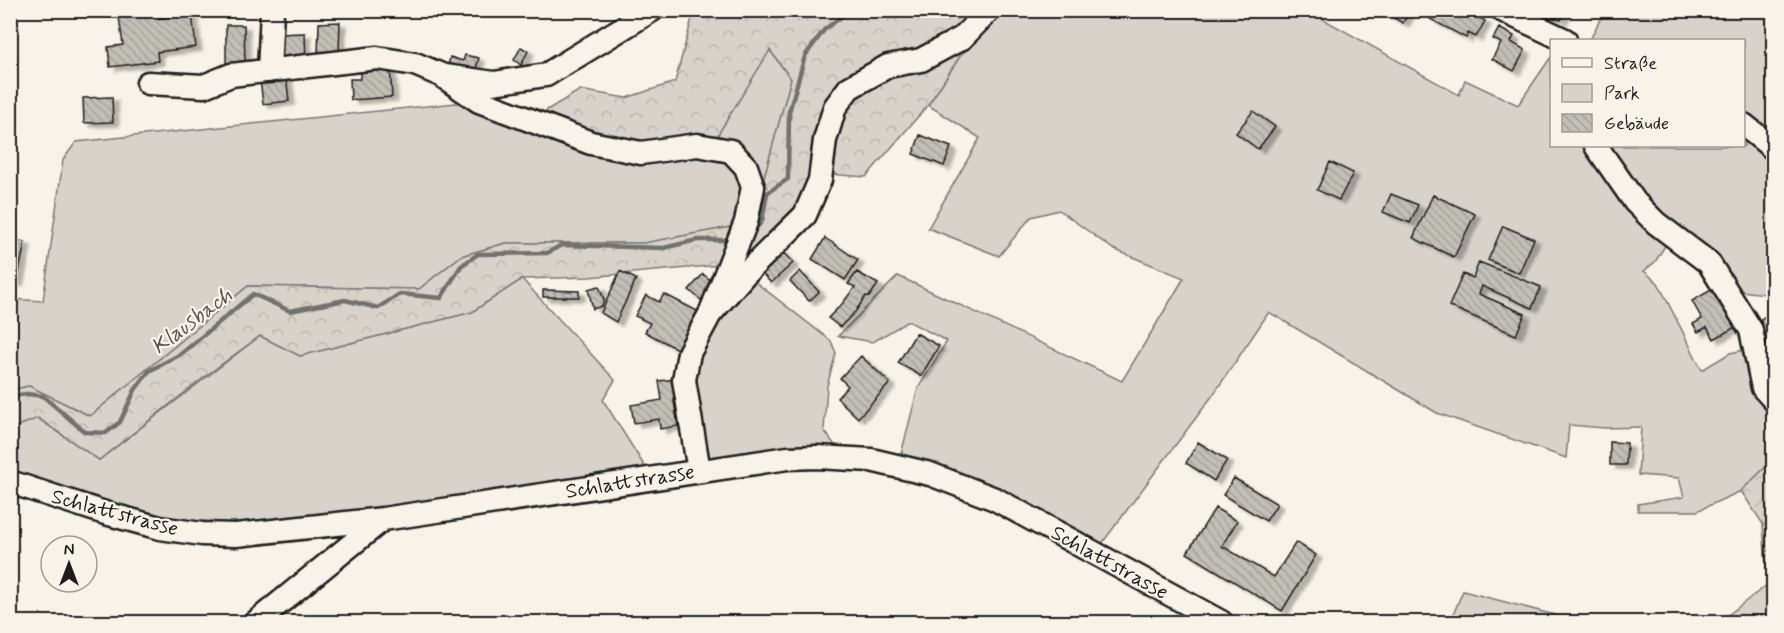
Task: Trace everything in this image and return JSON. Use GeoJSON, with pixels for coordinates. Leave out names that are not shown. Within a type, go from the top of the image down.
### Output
{"type":"FeatureCollection","features":[{"type":"Feature","properties":{"kind":"street"},"geometry":{"type":"LineString","coordinates":[[269,71],[272,10]]}},
{"type":"Feature","properties":{"kind":"street"},"geometry":{"type":"LineString","coordinates":[[441,75],[494,83],[546,75],[652,10]]}},
{"type":"Feature","properties":{"kind":"street"},"geometry":{"type":"LineString","coordinates":[[710,314],[745,274],[805,215],[820,180],[825,140],[836,107],[849,88],[888,66],[921,60],[962,38],[989,10]]}},
{"type":"Feature","properties":{"kind":"street"},"geometry":{"type":"LineString","coordinates":[[1502,10],[1562,39]]}},
{"type":"Feature","properties":{"kind":"street"},"geometry":{"type":"LineString","coordinates":[[148,83],[204,86],[231,75],[377,58],[415,64],[441,75],[479,101],[591,144],[642,153],[697,145],[731,152],[746,167],[753,187],[746,222],[710,314],[689,353],[684,380],[699,471]]}},
{"type":"Feature","properties":{"kind":"street"},"geometry":{"type":"LineString","coordinates":[[1745,127],[1773,149]]}},
{"type":"Feature","properties":{"kind":"street"},"geometry":{"type":"LineString","coordinates":[[1597,147],[1635,202],[1656,223],[1709,263],[1751,330],[1763,388],[1773,400]]}},
{"type":"Feature","properties":{"kind":"street","name":"Schlattstrasse"},"geometry":{"type":"LineString","coordinates":[[10,482],[160,528],[202,534],[236,535],[383,519],[788,458],[871,460],[930,474],[995,499],[1221,622]]}},
{"type":"Feature","properties":{"kind":"street"},"geometry":{"type":"LineString","coordinates":[[256,622],[383,519]]}},
{"type":"Feature","properties":{"kind":"green space"},"geometry":{"type":"Polygon","coordinates":[[[694,11],[986,11],[968,44],[928,105],[866,177],[815,173],[791,222],[740,266],[720,265],[589,277],[522,279],[472,312],[300,356],[260,336],[99,460],[38,418],[16,427],[11,426],[11,390],[29,386],[90,416],[248,286],[419,289],[461,256],[506,243],[644,243],[752,221],[791,79],[770,50],[717,136],[645,147],[591,138],[542,113],[580,90],[626,98],[675,82],[694,11]]]}},
{"type":"Feature","properties":{"kind":"green space"},"geometry":{"type":"Polygon","coordinates":[[[986,11],[1313,11],[1321,18],[1459,95],[1465,80],[1518,105],[1550,58],[1550,147],[1745,147],[1745,39],[1590,39],[1604,11],[1773,11],[1773,295],[1725,289],[1666,244],[1655,262],[1644,271],[1658,283],[1702,370],[1730,353],[1754,348],[1773,400],[1773,460],[1741,491],[1697,511],[1638,511],[1638,504],[1684,497],[1679,478],[1638,475],[1641,427],[1605,428],[1569,425],[1566,458],[1437,413],[1269,312],[1213,395],[1094,554],[898,466],[918,388],[947,341],[908,321],[873,342],[838,336],[898,276],[1122,381],[1184,278],[1113,249],[1059,210],[1031,217],[999,256],[928,228],[980,138],[928,105],[968,44],[986,11]]]}},
{"type":"Feature","properties":{"kind":"green space"},"geometry":{"type":"Polygon","coordinates":[[[769,49],[791,79],[752,221],[644,243],[506,243],[461,256],[419,289],[248,286],[90,416],[29,386],[11,390],[10,299],[43,301],[63,160],[76,142],[456,103],[717,136],[769,49]]]}},
{"type":"Feature","properties":{"kind":"green space"},"geometry":{"type":"Polygon","coordinates":[[[745,274],[831,341],[836,353],[827,386],[824,430],[844,458],[699,471],[689,353],[745,274]]]}},
{"type":"Feature","properties":{"kind":"green space"},"geometry":{"type":"Polygon","coordinates":[[[522,279],[615,380],[603,400],[652,478],[236,535],[11,490],[10,426],[16,427],[37,418],[99,460],[260,336],[300,356],[472,312],[522,279]]]}},
{"type":"Feature","properties":{"kind":"green space"},"geometry":{"type":"Polygon","coordinates":[[[1773,460],[1773,545],[1765,554],[1763,524],[1741,491],[1773,460]]]}},
{"type":"Feature","properties":{"kind":"green space"},"geometry":{"type":"Polygon","coordinates":[[[1773,545],[1773,622],[1719,622],[1768,584],[1765,554],[1773,545]]]}},
{"type":"Feature","properties":{"kind":"green space"},"geometry":{"type":"Polygon","coordinates":[[[1463,591],[1570,619],[1613,622],[1450,622],[1463,591]]]}},
{"type":"Feature","properties":{"kind":"building"},"geometry":{"type":"Polygon","coordinates":[[[1379,10],[1410,10],[1403,23],[1379,10]]]}},
{"type":"Feature","properties":{"kind":"building"},"geometry":{"type":"Polygon","coordinates":[[[1434,10],[1467,10],[1485,21],[1476,37],[1468,33],[1466,38],[1430,19],[1434,10]]]}},
{"type":"Feature","properties":{"kind":"building"},"geometry":{"type":"Polygon","coordinates":[[[1538,10],[1566,10],[1561,20],[1538,10]]]}},
{"type":"Feature","properties":{"kind":"building"},"geometry":{"type":"Polygon","coordinates":[[[154,12],[155,19],[192,14],[196,47],[157,52],[158,61],[110,67],[108,47],[123,45],[119,17],[154,12]]]}},
{"type":"Feature","properties":{"kind":"building"},"geometry":{"type":"Polygon","coordinates":[[[340,22],[339,53],[318,54],[319,23],[340,22]]]}},
{"type":"Feature","properties":{"kind":"building"},"geometry":{"type":"Polygon","coordinates":[[[226,25],[244,25],[245,63],[226,63],[226,25]]]}},
{"type":"Feature","properties":{"kind":"building"},"geometry":{"type":"Polygon","coordinates":[[[1499,28],[1514,36],[1511,42],[1525,50],[1514,71],[1492,59],[1501,43],[1493,39],[1499,28]]]}},
{"type":"Feature","properties":{"kind":"building"},"geometry":{"type":"Polygon","coordinates":[[[305,33],[306,63],[275,64],[274,34],[305,33]]]}},
{"type":"Feature","properties":{"kind":"building"},"geometry":{"type":"Polygon","coordinates":[[[521,47],[528,51],[521,65],[514,60],[521,47]]]}},
{"type":"Feature","properties":{"kind":"building"},"geometry":{"type":"Polygon","coordinates":[[[465,55],[479,58],[473,79],[447,72],[450,57],[463,61],[465,55]]]}},
{"type":"Feature","properties":{"kind":"building"},"geometry":{"type":"Polygon","coordinates":[[[390,67],[392,97],[351,100],[350,79],[360,79],[360,69],[390,67]]]}},
{"type":"Feature","properties":{"kind":"building"},"geometry":{"type":"Polygon","coordinates":[[[286,75],[289,101],[263,104],[260,79],[286,75]]]}},
{"type":"Feature","properties":{"kind":"building"},"geometry":{"type":"Polygon","coordinates":[[[112,97],[113,122],[84,123],[83,98],[112,97]]]}},
{"type":"Feature","properties":{"kind":"building"},"geometry":{"type":"Polygon","coordinates":[[[1253,111],[1275,127],[1258,149],[1236,133],[1253,111]]]}},
{"type":"Feature","properties":{"kind":"building"},"geometry":{"type":"Polygon","coordinates":[[[920,135],[951,147],[944,166],[913,154],[920,135]]]}},
{"type":"Feature","properties":{"kind":"building"},"geometry":{"type":"Polygon","coordinates":[[[1330,162],[1353,173],[1339,200],[1317,190],[1330,162]]]}},
{"type":"Feature","properties":{"kind":"building"},"geometry":{"type":"Polygon","coordinates":[[[1391,194],[1418,205],[1410,223],[1383,212],[1391,194]]]}},
{"type":"Feature","properties":{"kind":"building"},"geometry":{"type":"Polygon","coordinates":[[[1433,195],[1475,214],[1454,257],[1413,238],[1433,195]]]}},
{"type":"Feature","properties":{"kind":"building"},"geometry":{"type":"Polygon","coordinates":[[[1503,226],[1534,239],[1519,273],[1488,260],[1503,226]]]}},
{"type":"Feature","properties":{"kind":"building"},"geometry":{"type":"Polygon","coordinates":[[[825,238],[858,260],[845,280],[812,259],[825,238]]]}},
{"type":"Feature","properties":{"kind":"building"},"geometry":{"type":"Polygon","coordinates":[[[10,239],[25,242],[17,282],[10,281],[10,239]]]}},
{"type":"Feature","properties":{"kind":"building"},"geometry":{"type":"Polygon","coordinates":[[[780,249],[793,263],[771,283],[758,269],[780,249]]]}},
{"type":"Feature","properties":{"kind":"building"},"geometry":{"type":"Polygon","coordinates":[[[1479,262],[1541,287],[1532,308],[1482,286],[1479,294],[1525,314],[1516,335],[1449,306],[1463,274],[1473,278],[1479,262]]]}},
{"type":"Feature","properties":{"kind":"building"},"geometry":{"type":"Polygon","coordinates":[[[620,271],[636,279],[616,322],[601,313],[620,271]]]}},
{"type":"Feature","properties":{"kind":"building"},"geometry":{"type":"Polygon","coordinates":[[[800,271],[819,292],[809,301],[790,281],[800,271]]]}},
{"type":"Feature","properties":{"kind":"building"},"geometry":{"type":"Polygon","coordinates":[[[857,272],[878,284],[869,297],[866,296],[855,312],[840,327],[828,318],[855,287],[848,284],[857,272]]]}},
{"type":"Feature","properties":{"kind":"building"},"geometry":{"type":"Polygon","coordinates":[[[703,274],[715,284],[701,300],[689,290],[703,274]]]}},
{"type":"Feature","properties":{"kind":"building"},"geometry":{"type":"Polygon","coordinates":[[[599,286],[604,300],[602,306],[593,309],[588,289],[599,286]]]}},
{"type":"Feature","properties":{"kind":"building"},"geometry":{"type":"Polygon","coordinates":[[[1718,286],[1741,324],[1714,339],[1707,327],[1698,332],[1693,324],[1702,319],[1692,301],[1718,286]]]}},
{"type":"Feature","properties":{"kind":"building"},"geometry":{"type":"Polygon","coordinates":[[[543,290],[579,291],[579,297],[543,297],[543,290]]]}},
{"type":"Feature","properties":{"kind":"building"},"geometry":{"type":"Polygon","coordinates":[[[664,294],[703,314],[683,352],[645,332],[650,323],[635,316],[646,295],[659,302],[664,294]]]}},
{"type":"Feature","properties":{"kind":"building"},"geometry":{"type":"Polygon","coordinates":[[[1767,315],[1774,323],[1774,338],[1768,342],[1755,323],[1767,315]]]}},
{"type":"Feature","properties":{"kind":"building"},"geometry":{"type":"Polygon","coordinates":[[[916,333],[939,346],[921,376],[898,363],[916,333]]]}},
{"type":"Feature","properties":{"kind":"building"},"geometry":{"type":"Polygon","coordinates":[[[861,356],[890,383],[858,418],[837,398],[848,386],[840,378],[861,356]]]}},
{"type":"Feature","properties":{"kind":"building"},"geometry":{"type":"Polygon","coordinates":[[[676,379],[679,400],[674,401],[678,426],[660,429],[659,419],[634,423],[631,405],[662,400],[659,381],[676,379]]]}},
{"type":"Feature","properties":{"kind":"building"},"geometry":{"type":"Polygon","coordinates":[[[1198,442],[1227,460],[1214,481],[1186,463],[1198,442]]]}},
{"type":"Feature","properties":{"kind":"building"},"geometry":{"type":"Polygon","coordinates":[[[1610,442],[1627,443],[1626,465],[1610,465],[1610,442]]]}},
{"type":"Feature","properties":{"kind":"building"},"geometry":{"type":"Polygon","coordinates":[[[1234,478],[1277,504],[1266,521],[1223,495],[1234,478]]]}},
{"type":"Feature","properties":{"kind":"building"},"geometry":{"type":"Polygon","coordinates":[[[1215,508],[1237,521],[1222,546],[1274,577],[1296,542],[1316,555],[1282,611],[1187,553],[1215,508]]]}},
{"type":"Feature","properties":{"kind":"waterway","name":"Klausbach"},"geometry":{"type":"LineString","coordinates":[[752,233],[762,221],[767,193],[788,179],[789,112],[805,56],[824,30],[850,10]]}},
{"type":"Feature","properties":{"kind":"waterway","name":"Klausbach"},"geometry":{"type":"LineString","coordinates":[[10,396],[27,394],[43,396],[85,432],[106,433],[120,422],[135,390],[149,371],[181,354],[253,294],[290,311],[345,300],[378,308],[400,294],[441,298],[461,266],[478,254],[547,253],[562,245],[664,248],[697,240],[727,240]]}}]}
